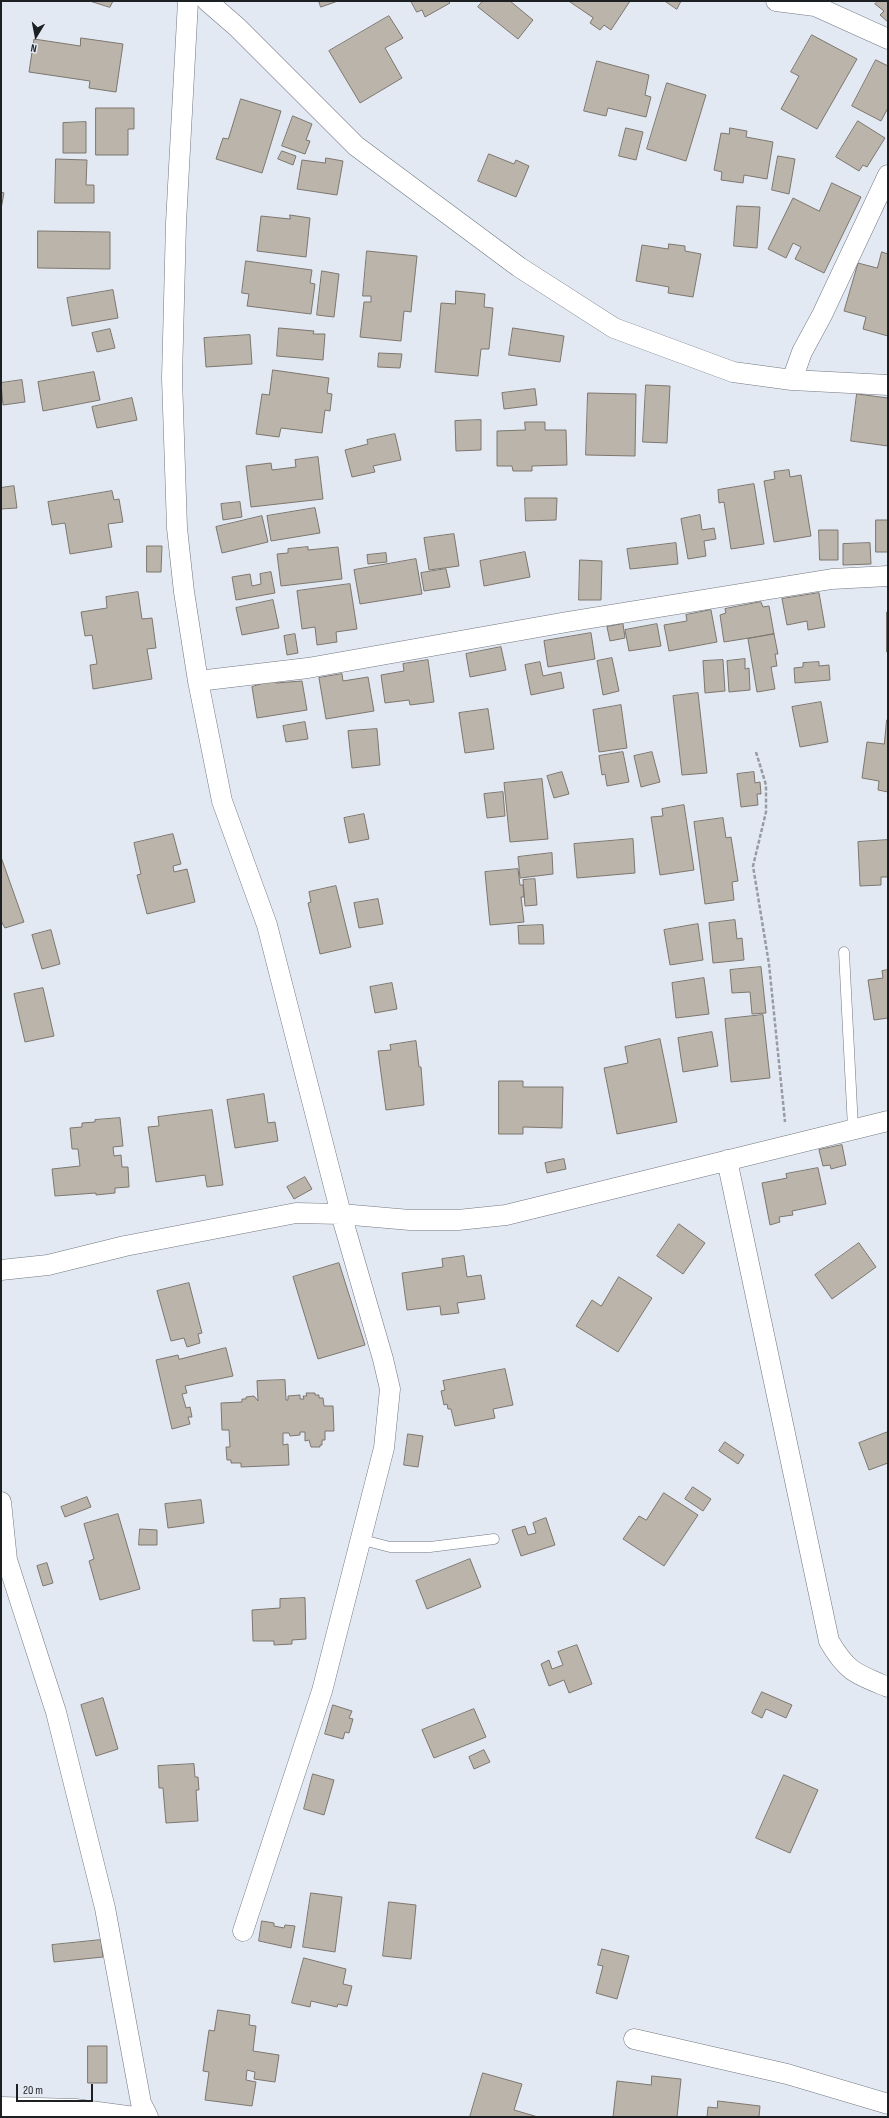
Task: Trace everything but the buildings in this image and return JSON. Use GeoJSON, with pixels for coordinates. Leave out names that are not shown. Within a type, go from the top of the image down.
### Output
{"type":"FeatureCollection","features":[{"type":"Feature","properties":{"kind":"street"},"geometry":{"type":"LineString","coordinates":[[188,1],[176,223],[172,386],[177,528],[184,592],[198,681],[222,801],[267,925],[341,1214],[383,1359],[390,1389],[384,1448],[359,1539],[322,1691],[243,1931]]}},
{"type":"Feature","properties":{"kind":"street"},"geometry":{"type":"LineString","coordinates":[[207,1],[238,27],[356,146],[525,271],[614,328],[733,372],[792,380],[888,385]]}},
{"type":"Feature","properties":{"kind":"street"},"geometry":{"type":"LineString","coordinates":[[776,1],[815,6],[888,39]]}},
{"type":"Feature","properties":{"kind":"street"},"geometry":{"type":"LineString","coordinates":[[792,380],[802,352],[822,315],[888,175]]}},
{"type":"Feature","properties":{"kind":"street"},"geometry":{"type":"LineString","coordinates":[[198,681],[308,668],[567,622],[832,579],[888,576]]}},
{"type":"Feature","properties":{"kind":"street"},"geometry":{"type":"LineString","coordinates":[[1,1270],[48,1265],[125,1246],[296,1213],[341,1214],[410,1220],[458,1220],[506,1215],[853,1128],[888,1121]]}},
{"type":"Feature","properties":{"kind":"street"},"geometry":{"type":"LineString","coordinates":[[727,1160],[829,1641],[841,1661],[859,1676],[888,1687]]}},
{"type":"Feature","properties":{"kind":"street"},"geometry":{"type":"LineString","coordinates":[[1,1502],[7,1560],[56,1712],[105,1908],[141,2103],[148,2117]]}},
{"type":"Feature","properties":{"kind":"street"},"geometry":{"type":"LineString","coordinates":[[634,2039],[786,2074],[888,2104]]}},
{"type":"Feature","properties":{"kind":"street"},"geometry":{"type":"LineString","coordinates":[[1,2107],[75,2109],[135,2117]]}},
{"type":"Feature","properties":{"kind":"lane"},"geometry":{"type":"LineString","coordinates":[[844,952],[853,1128]]}},
{"type":"Feature","properties":{"kind":"lane"},"geometry":{"type":"LineString","coordinates":[[359,1539],[390,1548],[430,1547],[494,1539]]}},
{"type":"Feature","properties":{"kind":"path"},"geometry":{"type":"LineString","coordinates":[[756,752],[766,785],[766,812],[753,866],[768,964],[788,1144]]}}]}
